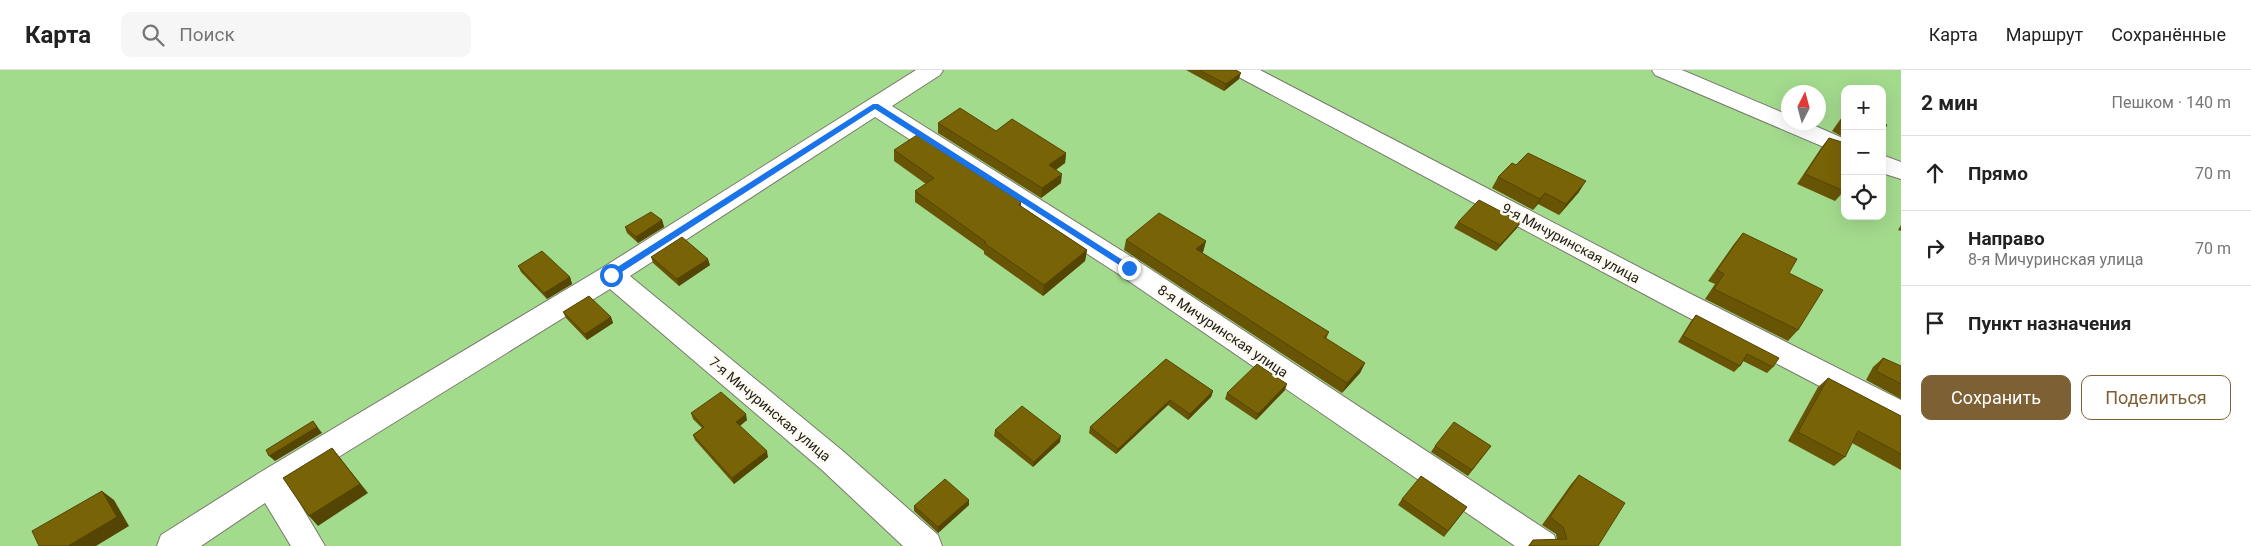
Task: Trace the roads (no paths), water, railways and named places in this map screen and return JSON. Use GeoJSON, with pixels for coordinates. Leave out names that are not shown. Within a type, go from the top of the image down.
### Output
{"type":"FeatureCollection","features":[{"type":"Feature","properties":{"kind":"lane"},"geometry":{"type":"LineString","coordinates":[[173,546],[270,483],[611,275],[932,70]]}},
{"type":"Feature","properties":{"kind":"lane","name":"9-я Мичуринская улица"},"geometry":{"type":"LineString","coordinates":[[1243,70],[1660,290],[1901,414]]}},
{"type":"Feature","properties":{"kind":"lane"},"geometry":{"type":"LineString","coordinates":[[1663,70],[1841,146]]}},
{"type":"Feature","properties":{"kind":"lane","name":"8-я Мичуринская улица"},"geometry":{"type":"LineString","coordinates":[[875,106],[1129,268],[1542,546]]}},
{"type":"Feature","properties":{"kind":"lane"},"geometry":{"type":"LineString","coordinates":[[1886,165],[1901,171]]}},
{"type":"Feature","properties":{"kind":"lane","name":"7-я Мичуринская улица"},"geometry":{"type":"LineString","coordinates":[[611,275],[833,461],[926,546]]}},
{"type":"Feature","properties":{"kind":"lane"},"geometry":{"type":"LineString","coordinates":[[270,483],[309,546]]}}]}
